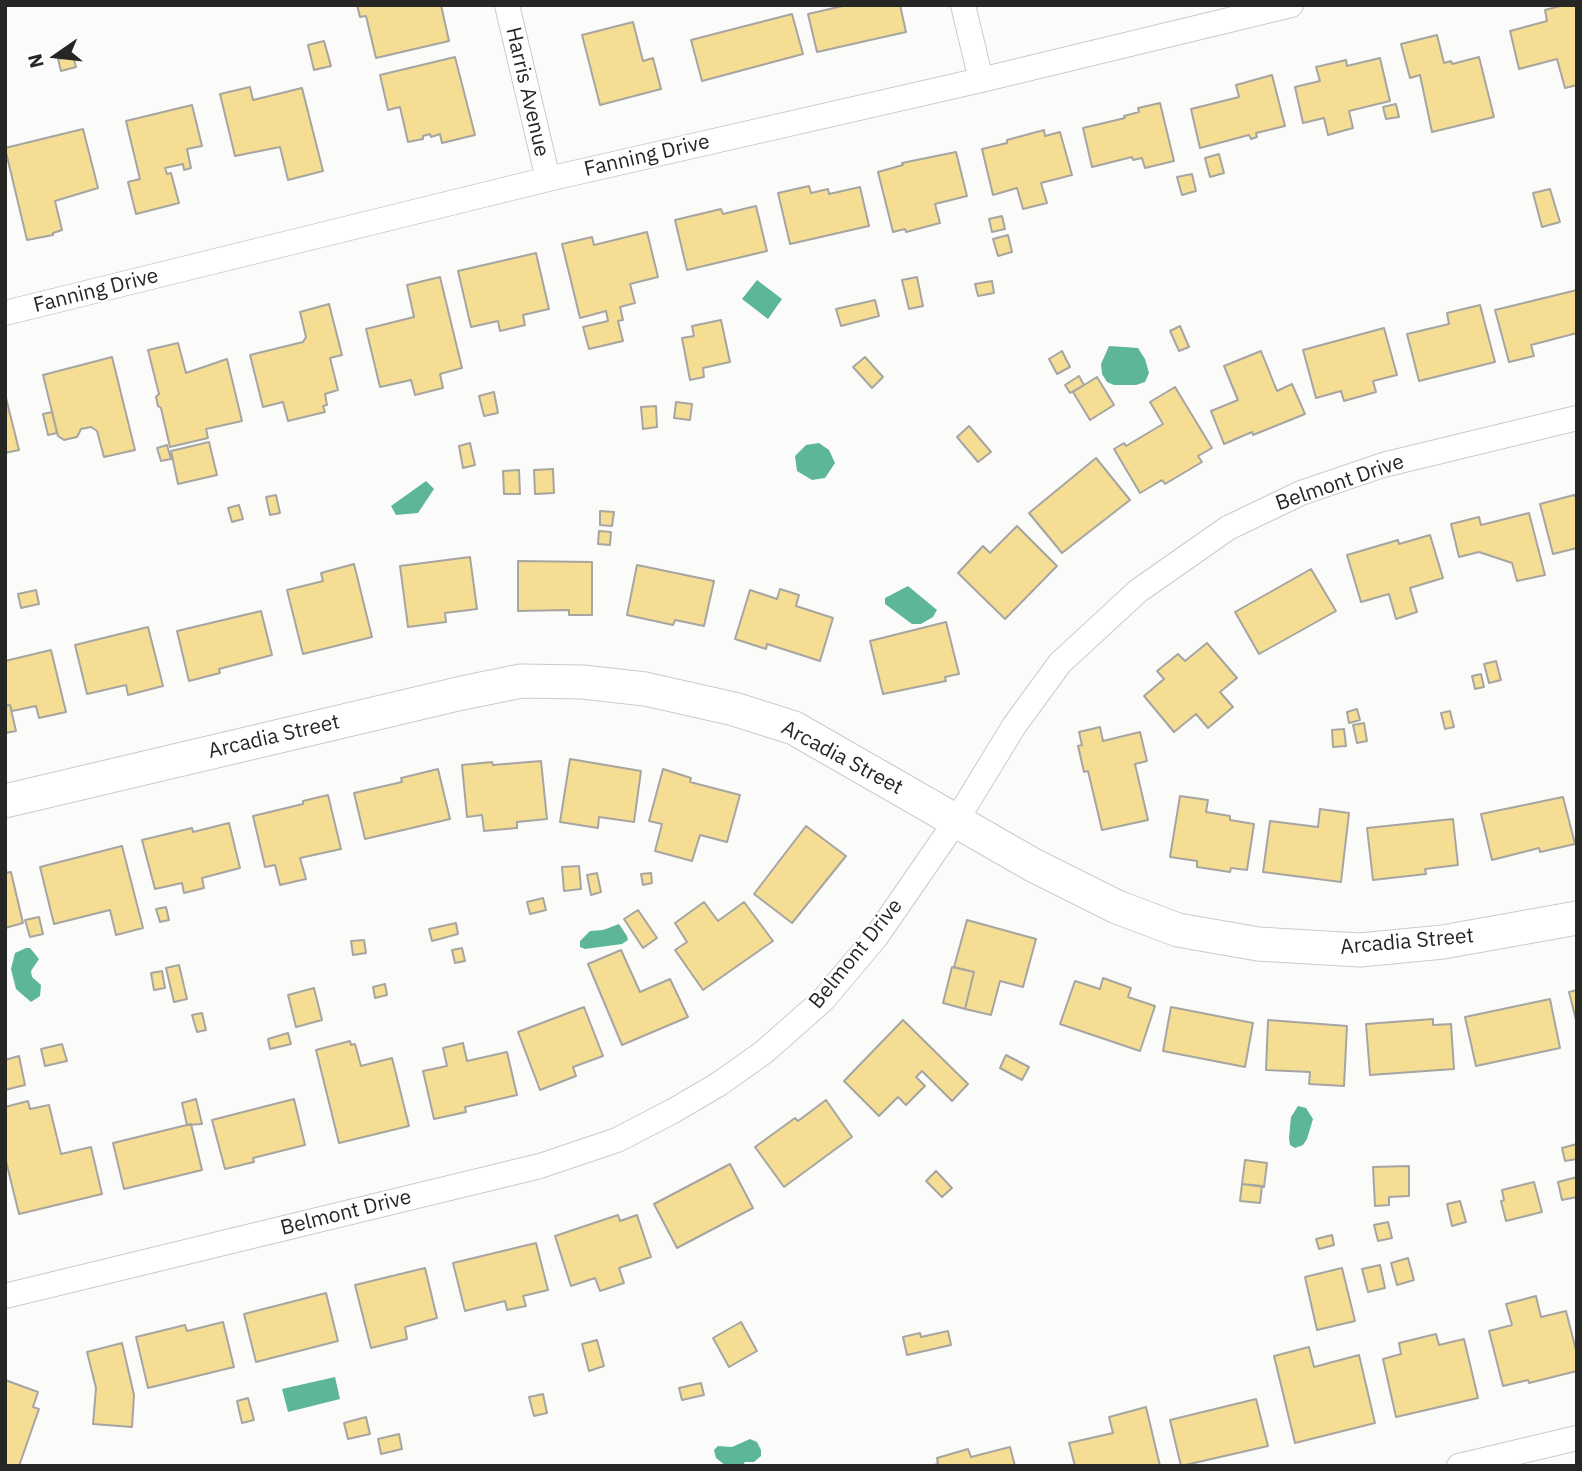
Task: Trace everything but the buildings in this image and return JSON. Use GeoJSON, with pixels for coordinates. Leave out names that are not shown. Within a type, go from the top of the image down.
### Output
{"type":"FeatureCollection","features":[{"type":"Feature","properties":{"kind":"street","name":"Harris Avenue"},"geometry":{"type":"LineString","coordinates":[[507,5],[548,179]]}},
{"type":"Feature","properties":{"kind":"street"},"geometry":{"type":"LineString","coordinates":[[963,5],[981,80]]}},
{"type":"Feature","properties":{"kind":"street","name":"Fanning Drive"},"geometry":{"type":"LineString","coordinates":[[5,313],[548,179],[981,80],[1291,5]]}},
{"type":"Feature","properties":{"kind":"street","name":"Belmont Drive"},"geometry":{"type":"LineString","coordinates":[[5,1296],[540,1166],[617,1140],[719,1084],[764,1052],[823,1000],[876,937],[956,821],[1014,726],[1060,663],[1138,591],[1228,528],[1301,493],[1383,465],[1577,418]]}},
{"type":"Feature","properties":{"kind":"street","name":"Arcadia Street"},"geometry":{"type":"LineString","coordinates":[[5,801],[462,693],[521,681],[583,682],[645,689],[734,709],[794,728],[1033,865],[1117,907],[1178,930],[1258,944],[1360,950],[1443,942],[1577,918]]}},
{"type":"Feature","properties":{"kind":"street"},"geometry":{"type":"LineString","coordinates":[[1459,1466],[1577,1438]]}},
{"type":"Feature","properties":{"kind":"shaded area"},"geometry":{"type":"Polygon","coordinates":[[[757,280],[782,299],[768,319],[742,299],[757,280]]]}},
{"type":"Feature","properties":{"kind":"shaded area"},"geometry":{"type":"Polygon","coordinates":[[[1109,346],[1138,348],[1149,373],[1145,382],[1136,385],[1114,385],[1107,382],[1102,374],[1101,364],[1109,346]]]}},
{"type":"Feature","properties":{"kind":"shaded area"},"geometry":{"type":"Polygon","coordinates":[[[819,443],[829,450],[835,463],[825,478],[812,480],[797,471],[795,456],[806,445],[819,443]]]}},
{"type":"Feature","properties":{"kind":"shaded area"},"geometry":{"type":"Polygon","coordinates":[[[426,481],[434,489],[418,513],[396,515],[391,506],[426,481]]]}},
{"type":"Feature","properties":{"kind":"shaded area"},"geometry":{"type":"Polygon","coordinates":[[[908,586],[937,610],[933,617],[921,624],[912,624],[885,604],[885,598],[908,586]]]}},
{"type":"Feature","properties":{"kind":"shaded area"},"geometry":{"type":"Polygon","coordinates":[[[619,924],[628,940],[622,944],[585,949],[580,947],[580,941],[590,931],[619,924]]]}},
{"type":"Feature","properties":{"kind":"shaded area"},"geometry":{"type":"Polygon","coordinates":[[[30,948],[39,959],[31,971],[32,977],[41,985],[40,996],[31,1002],[16,989],[11,969],[15,953],[30,948]]]}},
{"type":"Feature","properties":{"kind":"shaded area"},"geometry":{"type":"Polygon","coordinates":[[[1298,1106],[1306,1108],[1313,1119],[1307,1139],[1303,1145],[1295,1148],[1290,1145],[1289,1138],[1291,1117],[1298,1106]]]}},
{"type":"Feature","properties":{"kind":"shaded area"},"geometry":{"type":"Polygon","coordinates":[[[335,1377],[340,1399],[288,1412],[282,1389],[335,1377]]]}},
{"type":"Feature","properties":{"kind":"shaded area"},"geometry":{"type":"Polygon","coordinates":[[[750,1439],[757,1442],[761,1450],[761,1456],[754,1462],[745,1462],[742,1466],[726,1466],[716,1458],[714,1450],[718,1446],[732,1447],[750,1439]]]}}]}
